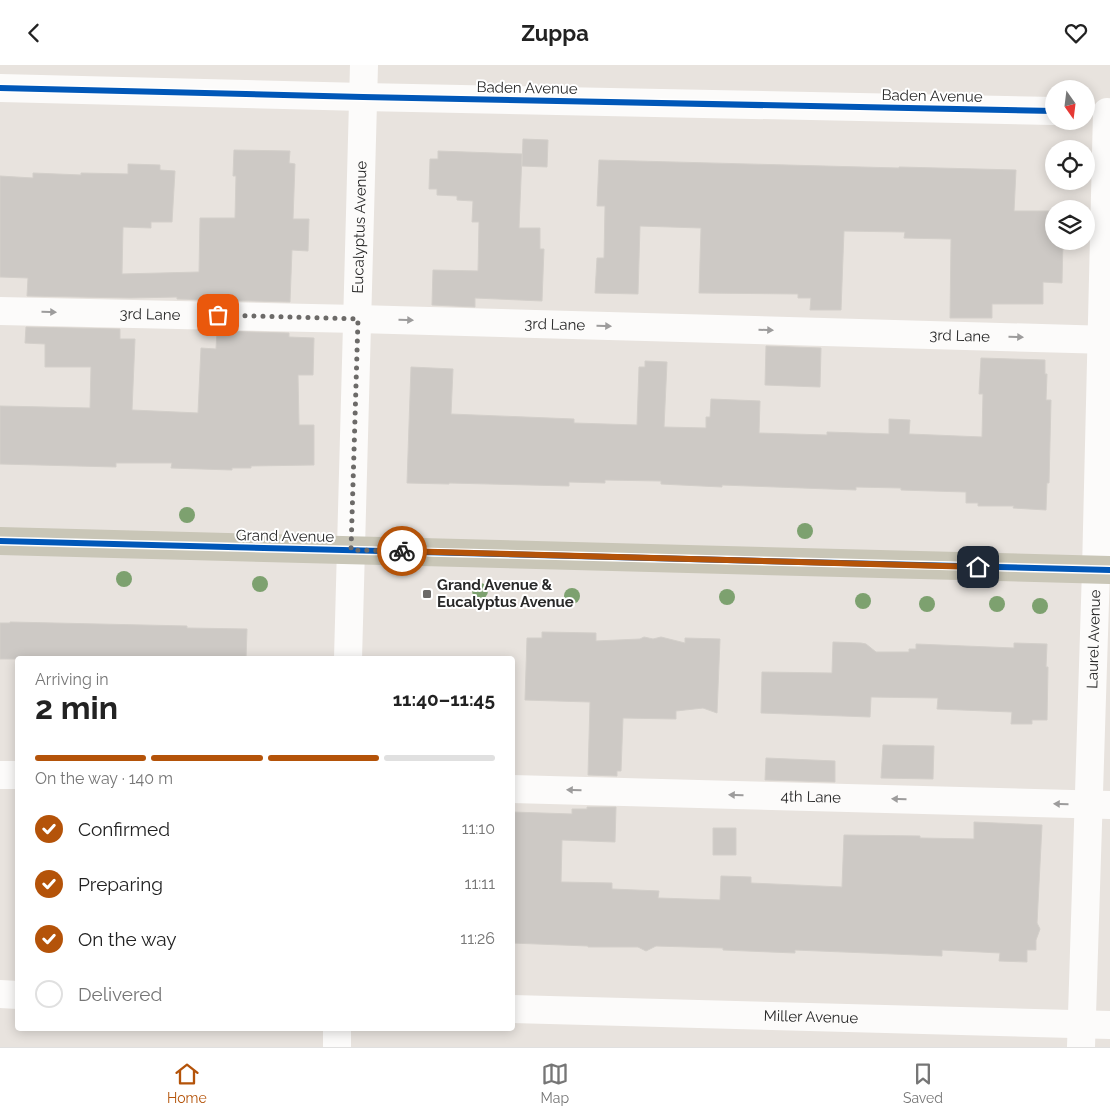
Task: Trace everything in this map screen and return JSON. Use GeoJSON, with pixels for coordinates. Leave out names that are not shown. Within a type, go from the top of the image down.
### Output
{"type":"FeatureCollection","features":[{"type":"Feature","properties":{"kind":"main road","name":"Grand Avenue"},"geometry":{"type":"LineString","coordinates":[[0,541],[1103,570]]}},
{"type":"Feature","properties":{"kind":"street","name":"Eucalyptus Avenue"},"geometry":{"type":"LineString","coordinates":[[348,656],[364,65]]}},
{"type":"Feature","properties":{"kind":"street","name":"Baden Avenue"},"geometry":{"type":"LineString","coordinates":[[0,88],[1045,111]]}},
{"type":"Feature","properties":{"kind":"street","name":"Laurel Avenue"},"geometry":{"type":"LineString","coordinates":[[1082,1036],[1100,805],[1105,340],[1101,112]]}},
{"type":"Feature","properties":{"kind":"street","name":"3rd Lane"},"geometry":{"type":"LineString","coordinates":[[0,311],[1105,340]]}},
{"type":"Feature","properties":{"kind":"street"},"geometry":{"type":"LineString","coordinates":[[0,775],[15,775]]}},
{"type":"Feature","properties":{"kind":"street","name":"4th Lane"},"geometry":{"type":"LineString","coordinates":[[515,789],[1100,805]]}},
{"type":"Feature","properties":{"kind":"street"},"geometry":{"type":"LineString","coordinates":[[0,994],[15,995]]}},
{"type":"Feature","properties":{"kind":"street","name":"Miller Avenue"},"geometry":{"type":"LineString","coordinates":[[515,1009],[1082,1036],[1110,1025]]}},
{"type":"Feature","properties":{"kind":"street"},"geometry":{"type":"LineString","coordinates":[[337,1031],[337,1047]]}},
{"type":"Feature","properties":{"kind":"building"},"geometry":{"type":"Polygon","coordinates":[[[523,139],[548,140],[547,167],[522,166],[523,139]]]}},
{"type":"Feature","properties":{"kind":"building"},"geometry":{"type":"Polygon","coordinates":[[[234,150],[290,151],[289,163],[295,164],[293,219],[309,219],[308,251],[292,250],[290,302],[177,299],[177,297],[27,296],[28,278],[0,277],[0,176],[33,178],[33,173],[128,174],[128,164],[160,165],[160,170],[175,171],[172,222],[151,222],[151,228],[123,227],[122,274],[199,272],[200,218],[235,218],[236,176],[233,176],[234,150]]]}},
{"type":"Feature","properties":{"kind":"building"},"geometry":{"type":"Polygon","coordinates":[[[438,151],[522,154],[519,228],[540,228],[540,249],[544,249],[542,301],[475,298],[475,307],[432,305],[433,270],[478,271],[479,222],[472,222],[473,201],[457,200],[457,196],[437,195],[437,189],[429,189],[430,159],[438,159],[438,151]]]}},
{"type":"Feature","properties":{"kind":"building"},"geometry":{"type":"Polygon","coordinates":[[[599,160],[1016,170],[1014,211],[1045,211],[1045,250],[1063,250],[1062,283],[1043,282],[1043,304],[992,304],[992,318],[950,318],[951,239],[904,238],[905,232],[844,231],[841,310],[810,310],[811,298],[798,298],[798,294],[699,293],[701,228],[640,226],[638,294],[595,293],[597,258],[604,258],[605,206],[597,206],[599,160]]]}},
{"type":"Feature","properties":{"kind":"building"},"geometry":{"type":"Polygon","coordinates":[[[26,327],[120,329],[120,339],[135,339],[132,410],[198,413],[201,348],[216,349],[217,331],[289,333],[289,337],[314,338],[313,375],[298,375],[299,425],[314,425],[314,465],[251,466],[251,468],[232,468],[232,470],[171,468],[172,463],[116,463],[116,467],[0,464],[0,406],[90,408],[91,367],[45,367],[45,344],[25,343],[26,327]]]}},
{"type":"Feature","properties":{"kind":"building"},"geometry":{"type":"Polygon","coordinates":[[[766,346],[821,348],[820,387],[765,385],[766,346]]]}},
{"type":"Feature","properties":{"kind":"building"},"geometry":{"type":"Polygon","coordinates":[[[981,358],[1045,360],[1045,374],[1047,374],[1046,400],[1051,400],[1049,483],[1047,483],[1046,510],[1013,508],[1014,506],[978,506],[978,503],[966,503],[966,492],[901,490],[901,488],[856,487],[856,490],[722,485],[722,487],[661,484],[661,481],[605,480],[605,483],[569,482],[569,486],[407,483],[411,367],[453,369],[451,414],[574,419],[574,423],[637,425],[639,367],[645,367],[645,361],[667,362],[664,427],[706,428],[706,417],[710,417],[711,399],[760,401],[759,433],[827,435],[827,432],[889,434],[889,419],[910,420],[909,434],[982,437],[983,394],[979,394],[981,358]]]}},
{"type":"Feature","properties":{"kind":"building"},"geometry":{"type":"Polygon","coordinates":[[[0,623],[247,629],[246,656],[15,656],[15,659],[0,659],[0,623]]]}},
{"type":"Feature","properties":{"kind":"building"},"geometry":{"type":"Polygon","coordinates":[[[542,632],[596,633],[596,641],[640,639],[644,637],[653,639],[661,637],[685,643],[685,638],[720,639],[717,713],[703,708],[676,711],[676,719],[623,718],[621,771],[617,771],[617,776],[588,775],[590,702],[525,700],[527,638],[542,638],[542,632]]]}},
{"type":"Feature","properties":{"kind":"building"},"geometry":{"type":"Polygon","coordinates":[[[833,642],[866,644],[876,652],[909,652],[909,649],[916,649],[916,644],[1014,648],[1014,643],[1047,644],[1047,720],[1032,720],[1032,724],[1011,724],[1012,712],[937,709],[938,698],[871,697],[870,717],[761,713],[762,672],[832,673],[833,642]]]}},
{"type":"Feature","properties":{"kind":"building"},"geometry":{"type":"Polygon","coordinates":[[[883,745],[934,746],[933,779],[881,778],[883,745]]]}},
{"type":"Feature","properties":{"kind":"building"},"geometry":{"type":"Polygon","coordinates":[[[766,758],[835,761],[835,782],[765,780],[766,758]]]}},
{"type":"Feature","properties":{"kind":"building"},"geometry":{"type":"Polygon","coordinates":[[[587,807],[616,807],[615,842],[562,840],[561,882],[612,883],[612,889],[659,891],[658,898],[720,900],[721,876],[751,877],[751,883],[842,887],[844,835],[974,839],[974,822],[1042,825],[1037,923],[1040,929],[1036,940],[1036,950],[1027,950],[1027,962],[999,961],[1000,953],[942,950],[942,956],[795,950],[795,953],[656,946],[646,951],[638,947],[588,947],[515,943],[515,812],[572,814],[572,809],[587,809],[587,807]]]}},
{"type":"Feature","properties":{"kind":"building"},"geometry":{"type":"Polygon","coordinates":[[[713,828],[736,828],[736,855],[713,855],[713,828]]]}},
{"type":"Feature","properties":{"kind":"cycle path"},"geometry":{"type":"LineString","coordinates":[[0,88],[1045,111]]}},
{"type":"Feature","properties":{"kind":"cycle path"},"geometry":{"type":"LineString","coordinates":[[0,541],[1110,570]]}},
{"type":"Feature","properties":{"kind":"way so far"},"geometry":{"type":"LineString","coordinates":[[218,315],[358,319],[351,550],[402,551]]}},
{"type":"Feature","properties":{"kind":"place","name":"Grand Avenue & Eucalyptus Avenue"},"geometry":{"type":"Point","coordinates":[427,594]}},
{"type":"Feature","properties":{"kind":"route"},"geometry":{"type":"LineString","coordinates":[[402,551],[978,567]]}}]}
